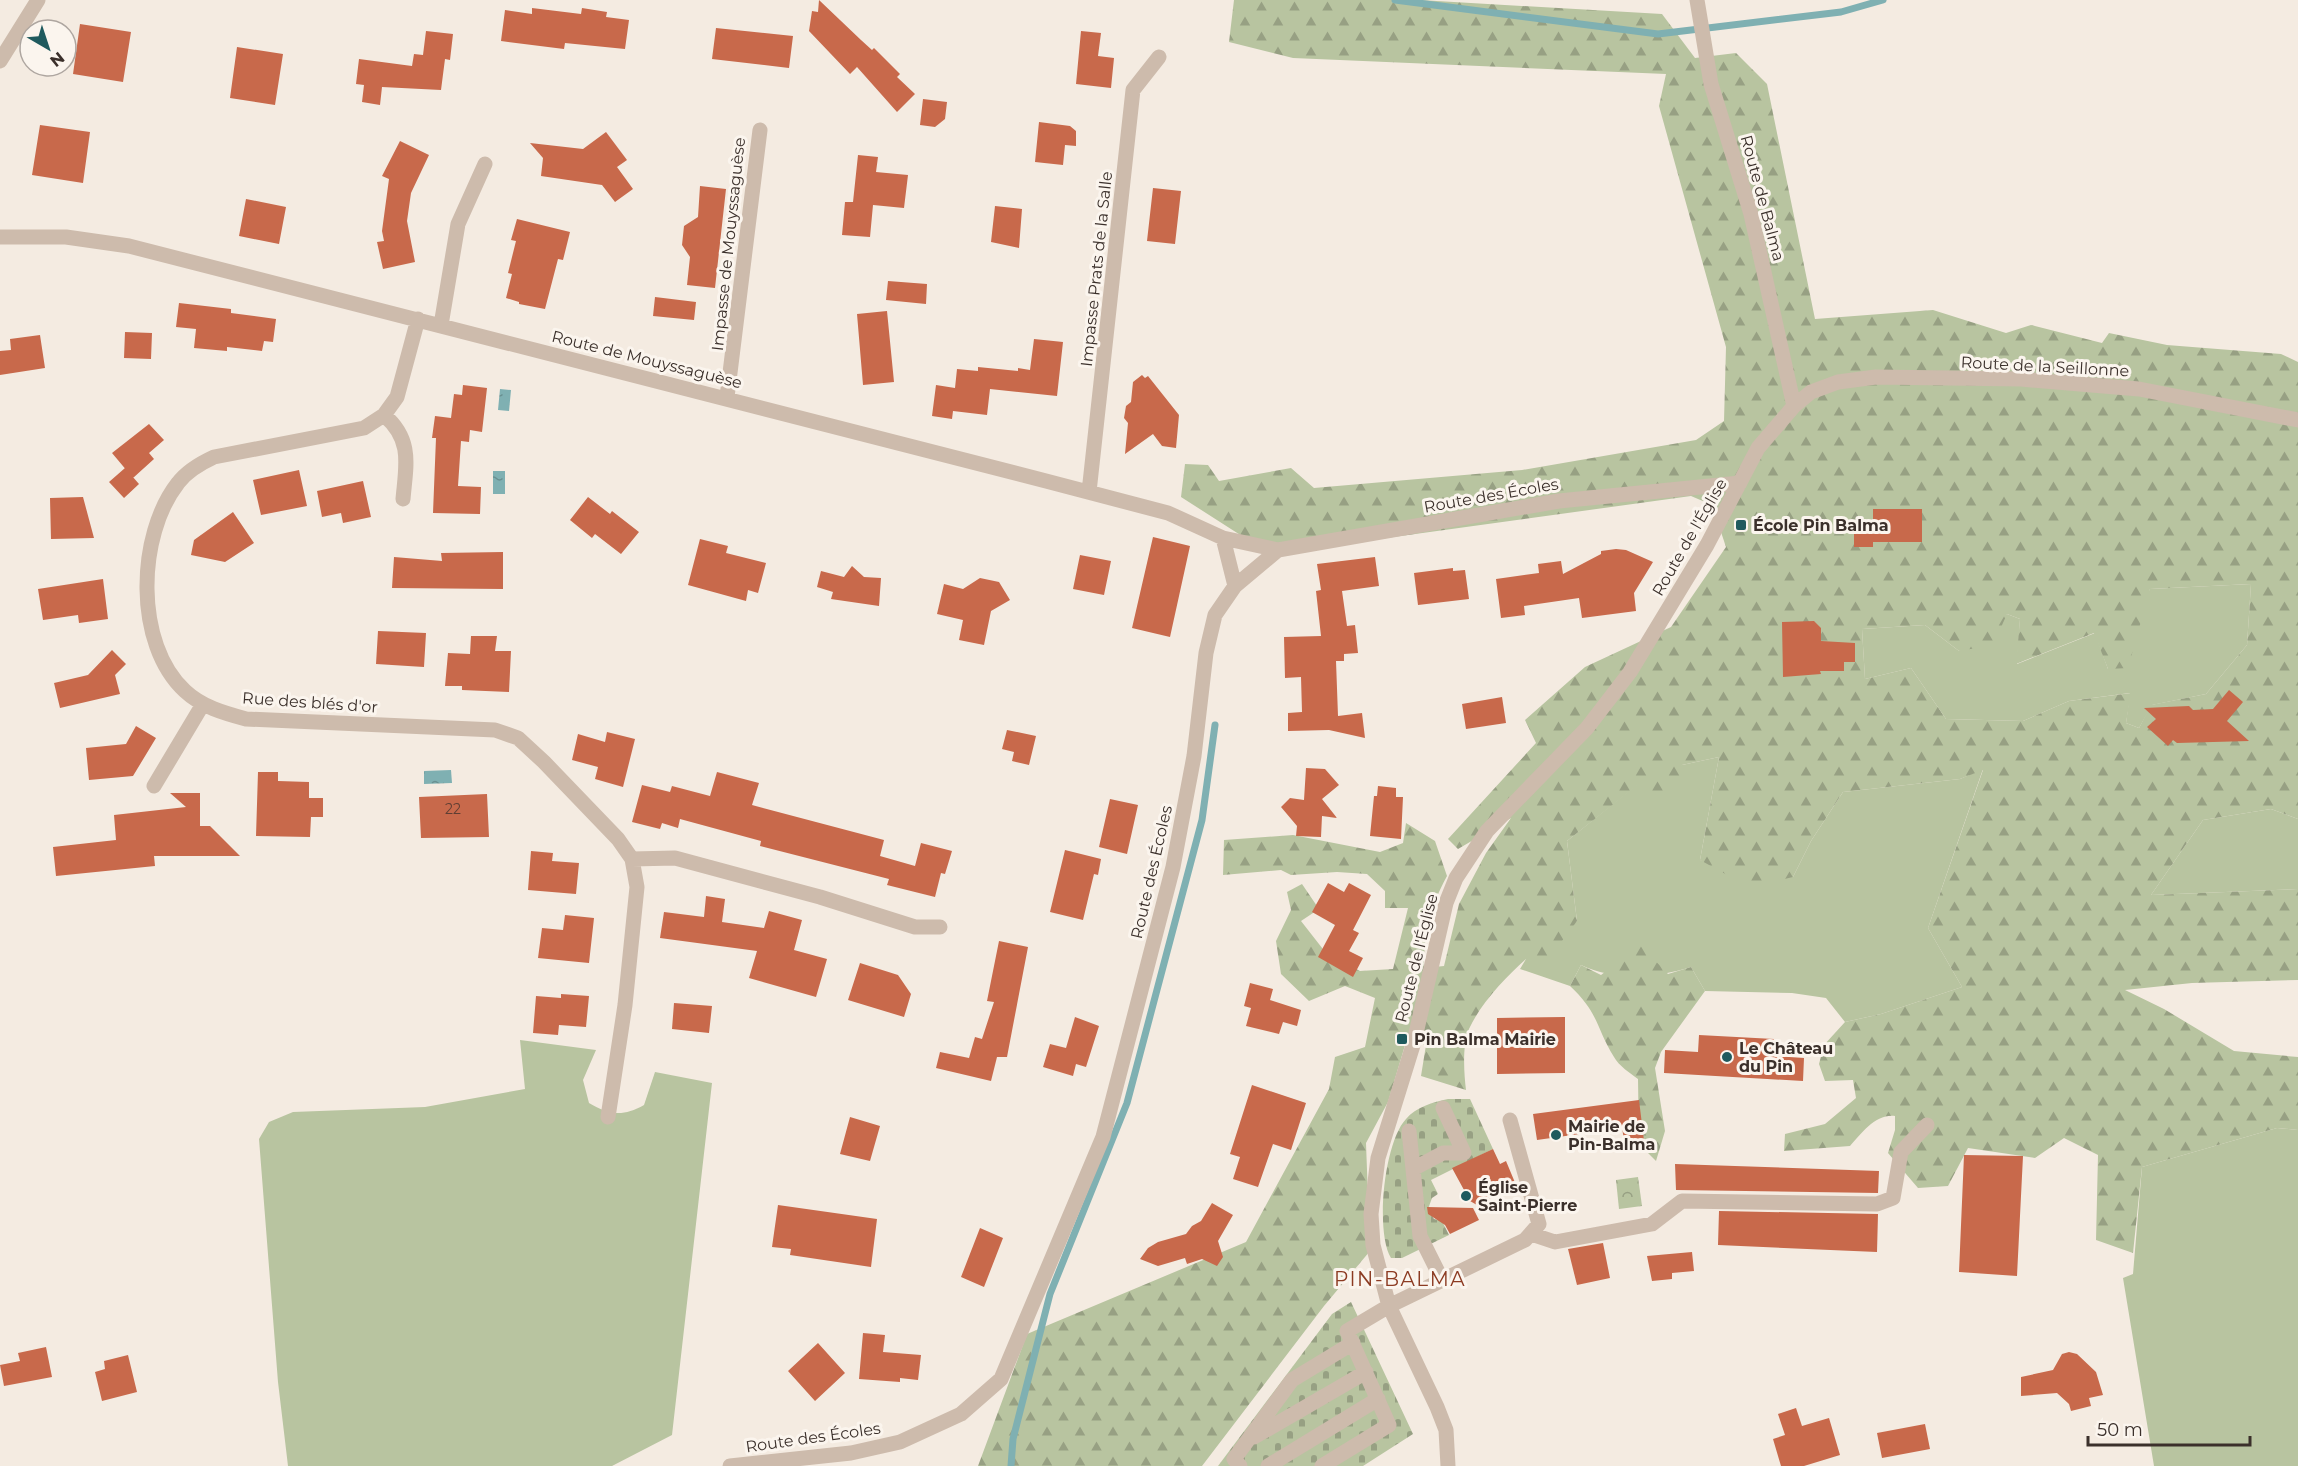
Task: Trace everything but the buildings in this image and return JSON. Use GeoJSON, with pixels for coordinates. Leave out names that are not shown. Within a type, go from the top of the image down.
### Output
{"type":"FeatureCollection","features":[{"type":"Feature","properties":{"kind":"street"},"geometry":{"type":"LineString","coordinates":[[0,60],[38,0]]}},
{"type":"Feature","properties":{"kind":"street","name":"Route de Balma"},"geometry":{"type":"LineString","coordinates":[[1698,4],[1712,84],[1751,214],[1794,406]]}},
{"type":"Feature","properties":{"kind":"street","name":"Impasse Prats de la Salle"},"geometry":{"type":"LineString","coordinates":[[1089,492],[1133,90],[1159,57]]}},
{"type":"Feature","properties":{"kind":"street","name":"Impasse de Mouyssaguèse"},"geometry":{"type":"LineString","coordinates":[[727,397],[759,130]]}},
{"type":"Feature","properties":{"kind":"street"},"geometry":{"type":"LineString","coordinates":[[441,325],[458,224],[485,164]]}},
{"type":"Feature","properties":{"kind":"street","name":"Route de Mouyssaguèse"},"geometry":{"type":"LineString","coordinates":[[0,237],[66,237],[129,246],[727,397],[1089,492],[1168,513],[1223,538],[1278,550]]}},
{"type":"Feature","properties":{"kind":"street"},"geometry":{"type":"LineString","coordinates":[[403,499],[407,452],[397,426],[384,415],[397,397],[418,319]]}},
{"type":"Feature","properties":{"kind":"street","name":"Route de la Seillonne"},"geometry":{"type":"LineString","coordinates":[[1794,406],[1811,392],[1838,382],[1857,379],[1876,377],[2021,380],[2139,389],[2298,420]]}},
{"type":"Feature","properties":{"kind":"street","name":"Route de l'Église"},"geometry":{"type":"LineString","coordinates":[[1448,1466],[1446,1430],[1389,1306],[1373,1245],[1371,1214],[1373,1180],[1414,1042],[1439,927],[1456,879],[1487,831],[1587,728],[1630,672],[1707,545],[1758,448],[1794,406]]}},
{"type":"Feature","properties":{"kind":"street","name":"Rue des blés d'or"},"geometry":{"type":"LineString","coordinates":[[384,415],[364,428],[214,456],[197,466],[178,482],[162,508],[153,536],[147,569],[152,635],[165,666],[184,690],[203,704],[246,718],[495,730],[518,738],[599,819],[632,859]]}},
{"type":"Feature","properties":{"kind":"street","name":"Route des Écoles"},"geometry":{"type":"LineString","coordinates":[[730,1466],[851,1453],[900,1442],[961,1414],[1001,1379],[1103,1137],[1173,867],[1194,756],[1208,643],[1215,615],[1235,586],[1278,550],[1559,501],[1740,483]]}},
{"type":"Feature","properties":{"kind":"street"},"geometry":{"type":"LineString","coordinates":[[1223,538],[1235,586]]}},
{"type":"Feature","properties":{"kind":"street"},"geometry":{"type":"LineString","coordinates":[[154,786],[203,704]]}},
{"type":"Feature","properties":{"kind":"street"},"geometry":{"type":"LineString","coordinates":[[608,1117],[625,1005],[637,887],[632,859],[675,858],[915,927],[940,927]]}},
{"type":"Feature","properties":{"kind":"street"},"geometry":{"type":"LineString","coordinates":[[1413,1169],[1443,1153],[1464,1153],[1443,1108]]}},
{"type":"Feature","properties":{"kind":"street"},"geometry":{"type":"LineString","coordinates":[[1322,1466],[1389,1425],[1347,1331],[1389,1306],[1525,1240],[1539,1224],[1510,1120]]}},
{"type":"Feature","properties":{"kind":"street"},"geometry":{"type":"LineString","coordinates":[[1531,1234],[1555,1242],[1652,1224],[1682,1201],[1877,1204],[1893,1198],[1901,1152],[1927,1125]]}},
{"type":"Feature","properties":{"kind":"street"},"geometry":{"type":"LineString","coordinates":[[1409,1131],[1420,1236],[1442,1280]]}},
{"type":"Feature","properties":{"kind":"street"},"geometry":{"type":"LineString","coordinates":[[1240,1466],[1234,1459],[1292,1380],[1353,1344]]}},
{"type":"Feature","properties":{"kind":"street"},"geometry":{"type":"LineString","coordinates":[[1248,1441],[1366,1372]]}},
{"type":"Feature","properties":{"kind":"street"},"geometry":{"type":"LineString","coordinates":[[1268,1466],[1377,1399]]}},
{"type":"Feature","properties":{"kind":"green space"},"geometry":{"type":"Polygon","coordinates":[[[1234,0],[1420,0],[1662,14],[1695,58],[1736,53],[1767,84],[1815,319],[1933,310],[2006,333],[2031,325],[2102,343],[2109,333],[2167,345],[2281,354],[2298,362],[2298,819],[2271,809],[2203,820],[2151,895],[2298,889],[2298,980],[2192,983],[2125,990],[2164,1009],[2234,1051],[2298,1057],[2298,1130],[2277,1128],[2142,1167],[2133,1253],[2096,1240],[2098,1155],[2064,1138],[2035,1158],[1968,1148],[1948,1186],[1918,1188],[1888,1153],[1895,1130],[1895,1116],[1875,1121],[1850,1146],[1784,1151],[1785,1134],[1825,1124],[1856,1098],[1853,1080],[1825,1081],[1819,1064],[1824,1045],[1845,1022],[1881,1014],[1962,987],[1928,928],[1983,770],[1960,779],[1843,792],[1811,841],[1793,877],[1749,887],[1700,860],[1719,757],[1682,765],[1680,780],[1658,797],[1639,784],[1567,841],[1577,921],[1547,961],[1526,959],[1480,1010],[1469,1029],[1465,1043],[1466,1090],[1421,1076],[1426,1045],[1406,1042],[1388,1102],[1366,1143],[1370,1251],[1324,1306],[1202,1466],[978,1466],[1027,1334],[1246,1242],[1329,1089],[1335,1057],[1365,1047],[1375,998],[1345,986],[1309,1001],[1281,974],[1276,941],[1291,910],[1287,892],[1302,884],[1319,909],[1301,921],[1326,953],[1360,971],[1393,969],[1408,908],[1385,908],[1385,891],[1367,874],[1337,872],[1291,875],[1281,870],[1223,875],[1224,840],[1293,835],[1380,852],[1403,843],[1406,823],[1435,841],[1447,876],[1429,921],[1424,968],[1444,966],[1459,904],[1486,853],[1511,818],[1458,849],[1448,839],[1536,743],[1525,720],[1585,667],[1671,627],[1726,547],[1712,505],[1691,496],[1270,554],[1181,497],[1185,464],[1208,465],[1219,481],[1291,468],[1314,488],[1522,470],[1696,440],[1724,421],[1726,347],[1659,106],[1666,74],[1293,58],[1229,42],[1234,0]],[[2251,584],[2150,589],[2128,668],[2108,669],[2094,633],[2016,664],[2020,619],[2007,614],[1993,645],[1959,651],[1925,625],[1862,629],[1865,679],[1911,668],[1946,719],[2023,721],[2069,701],[2131,693],[2126,723],[2139,728],[2151,705],[2206,694],[2247,645],[2251,584]]]}},
{"type":"Feature","properties":{"kind":"green space"},"geometry":{"type":"Polygon","coordinates":[[[2251,584],[2247,645],[2206,694],[2152,705],[2139,728],[2126,723],[2130,693],[2069,701],[2023,721],[1946,719],[1911,668],[1865,679],[1862,629],[1925,625],[1959,651],[2007,614],[2020,619],[2017,664],[2095,633],[2108,669],[2150,589],[2251,584]]]}},
{"type":"Feature","properties":{"kind":"green space"},"geometry":{"type":"Polygon","coordinates":[[[1719,757],[1700,860],[1793,877],[1811,841],[1843,792],[1960,779],[1983,769],[1928,928],[1962,987],[1881,1014],[1845,1022],[1826,998],[1792,993],[1705,991],[1691,967],[1664,974],[1621,976],[1581,965],[1570,986],[1520,969],[1526,959],[1577,921],[1567,841],[1639,783],[1682,765],[1719,757]]]}},
{"type":"Feature","properties":{"kind":"green space"},"geometry":{"type":"Polygon","coordinates":[[[2271,809],[2298,819],[2298,889],[2151,895],[2203,820],[2271,809]]]}},
{"type":"Feature","properties":{"kind":"green space"},"geometry":{"type":"Polygon","coordinates":[[[1640,945],[1668,974],[1691,967],[1705,991],[1661,1052],[1655,1068],[1665,1131],[1656,1161],[1639,1144],[1638,1079],[1616,1060],[1587,1004],[1570,986],[1581,965],[1601,975],[1640,945]]]}},
{"type":"Feature","properties":{"kind":"green space"},"geometry":{"type":"Polygon","coordinates":[[[520,1040],[596,1050],[583,1080],[589,1103],[610,1112],[623,1113],[644,1105],[655,1072],[712,1083],[672,1435],[612,1466],[288,1466],[278,1382],[259,1139],[269,1122],[293,1112],[425,1107],[525,1089],[520,1040]]]}},
{"type":"Feature","properties":{"kind":"green space"},"geometry":{"type":"Polygon","coordinates":[[[1448,1099],[1470,1099],[1493,1149],[1431,1180],[1438,1194],[1432,1198],[1428,1209],[1434,1219],[1442,1221],[1449,1235],[1402,1258],[1391,1258],[1386,1246],[1383,1209],[1387,1166],[1392,1147],[1398,1131],[1410,1115],[1425,1106],[1448,1099]]]}},
{"type":"Feature","properties":{"kind":"green space"},"geometry":{"type":"Polygon","coordinates":[[[2277,1128],[2298,1130],[2298,1466],[2154,1466],[2123,1278],[2133,1274],[2142,1167],[2277,1128]]]}},
{"type":"Feature","properties":{"kind":"green space"},"geometry":{"type":"Polygon","coordinates":[[[1638,1177],[1642,1206],[1619,1209],[1616,1180],[1638,1177]]]}},
{"type":"Feature","properties":{"kind":"green space"},"geometry":{"type":"Polygon","coordinates":[[[1351,1302],[1413,1434],[1363,1466],[1218,1466],[1332,1314],[1351,1302]]]}},
{"type":"Feature","properties":{"kind":"water"},"geometry":{"type":"Polygon","coordinates":[[[500,389],[511,390],[509,411],[498,410],[500,389]]]}},
{"type":"Feature","properties":{"kind":"water"},"geometry":{"type":"Polygon","coordinates":[[[493,471],[505,471],[505,494],[493,494],[493,471]]]}},
{"type":"Feature","properties":{"kind":"water"},"geometry":{"type":"Polygon","coordinates":[[[451,770],[452,783],[424,784],[424,771],[451,770]]]}},
{"type":"Feature","properties":{"kind":"waterway"},"geometry":{"type":"LineString","coordinates":[[1395,0],[1658,34],[1841,12],[1883,0]]}},
{"type":"Feature","properties":{"kind":"waterway"},"geometry":{"type":"LineString","coordinates":[[1011,1466],[1013,1439],[1050,1294],[1127,1103],[1202,820],[1215,725]]}},
{"type":"Feature","properties":{"kind":"place","name":"École Pin Balma"},"geometry":{"type":"Point","coordinates":[1741,525]}},
{"type":"Feature","properties":{"kind":"place","name":"Pin Balma Mairie"},"geometry":{"type":"Point","coordinates":[1402,1039]}},
{"type":"Feature","properties":{"kind":"place","name":"Le Château du Pin"},"geometry":{"type":"Point","coordinates":[1727,1057]}},
{"type":"Feature","properties":{"kind":"place","name":"Mairie de Pin-Balma"},"geometry":{"type":"Point","coordinates":[1556,1135]}},
{"type":"Feature","properties":{"kind":"place","name":"Église Saint-Pierre"},"geometry":{"type":"Point","coordinates":[1466,1196]}},
{"type":"Feature","properties":{"kind":"district","name":"PIN-BALMA"},"geometry":{"type":"Point","coordinates":[1400,1279]}}]}
